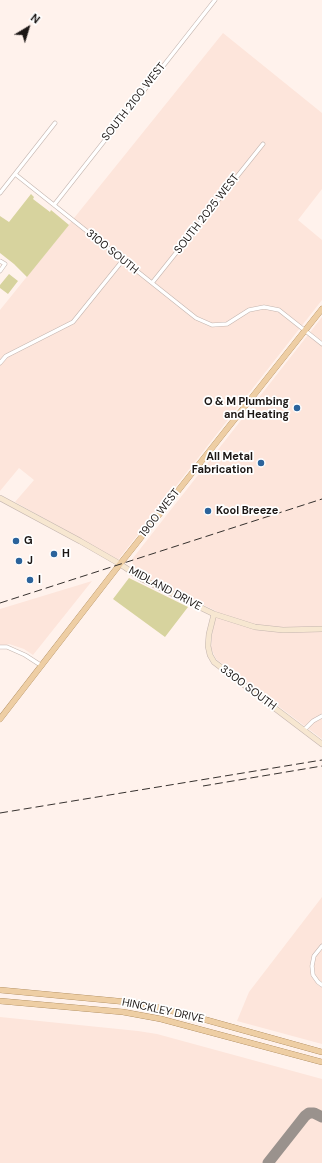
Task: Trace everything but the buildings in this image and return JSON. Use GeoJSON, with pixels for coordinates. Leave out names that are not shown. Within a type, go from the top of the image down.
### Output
{"type":"FeatureCollection","features":[{"type":"Feature","properties":{"kind":"main road","name":"1900 WEST"},"geometry":{"type":"LineString","coordinates":[[0,719],[120,564],[322,309]]}},
{"type":"Feature","properties":{"kind":"main road","name":"HINCKLEY DRIVE"},"geometry":{"type":"LineString","coordinates":[[0,990],[138,1003],[185,1014],[322,1052]]}},
{"type":"Feature","properties":{"kind":"main road","name":"HINCKLEY DRIVE"},"geometry":{"type":"LineString","coordinates":[[0,1001],[142,1015],[322,1062]]}},
{"type":"Feature","properties":{"kind":"street","name":"SOUTH 2100 WEST"},"geometry":{"type":"LineString","coordinates":[[54,205],[215,0]]}},
{"type":"Feature","properties":{"kind":"street"},"geometry":{"type":"LineString","coordinates":[[0,193],[56,123]]}},
{"type":"Feature","properties":{"kind":"street","name":"SOUTH 2025 WEST"},"geometry":{"type":"LineString","coordinates":[[152,283],[263,144]]}},
{"type":"Feature","properties":{"kind":"street","name":"3100 SOUTH"},"geometry":{"type":"LineString","coordinates":[[15,174],[196,318],[212,325],[227,324],[249,310],[264,306],[279,310],[305,330]]}},
{"type":"Feature","properties":{"kind":"street"},"geometry":{"type":"LineString","coordinates":[[0,363],[6,356],[73,322],[123,260]]}},
{"type":"Feature","properties":{"kind":"street"},"geometry":{"type":"LineString","coordinates":[[0,261],[5,264],[0,271]]}},
{"type":"Feature","properties":{"kind":"street"},"geometry":{"type":"LineString","coordinates":[[305,330],[322,344]]}},
{"type":"Feature","properties":{"kind":"street","name":"MIDLAND DRIVE"},"geometry":{"type":"LineString","coordinates":[[0,496],[120,564],[142,579],[214,614],[255,627],[284,630],[322,629]]}},
{"type":"Feature","properties":{"kind":"street","name":"3300 SOUTH"},"geometry":{"type":"LineString","coordinates":[[214,614],[209,634],[208,646],[210,655],[214,662],[322,744]]}},
{"type":"Feature","properties":{"kind":"street"},"geometry":{"type":"LineString","coordinates":[[0,647],[7,647],[25,655],[42,666]]}},
{"type":"Feature","properties":{"kind":"street"},"geometry":{"type":"LineString","coordinates":[[304,730],[312,721],[322,716]]}},
{"type":"Feature","properties":{"kind":"street"},"geometry":{"type":"LineString","coordinates":[[322,946],[314,956],[312,966],[313,975],[322,985]]}},
{"type":"Feature","properties":{"kind":"shaded area"},"geometry":{"type":"Polygon","coordinates":[[[223,33],[322,113],[322,189],[298,220],[322,240],[322,300],[118,560],[15,502],[34,480],[19,468],[0,491],[0,310],[223,33]]]}},
{"type":"Feature","properties":{"kind":"shaded area"},"geometry":{"type":"Polygon","coordinates":[[[31,194],[34,197],[33,199],[50,212],[51,210],[69,225],[27,277],[0,253],[0,216],[9,222],[31,194]]]}},
{"type":"Feature","properties":{"kind":"shaded area"},"geometry":{"type":"Polygon","coordinates":[[[9,274],[18,281],[8,294],[0,288],[0,285],[9,274]]]}},
{"type":"Feature","properties":{"kind":"shaded area"},"geometry":{"type":"Polygon","coordinates":[[[322,317],[322,739],[216,659],[211,648],[216,611],[144,576],[132,568],[133,558],[322,317]]]}},
{"type":"Feature","properties":{"kind":"shaded area"},"geometry":{"type":"Polygon","coordinates":[[[129,578],[188,607],[165,637],[113,599],[129,578]]]}},
{"type":"Feature","properties":{"kind":"shaded area"},"geometry":{"type":"Polygon","coordinates":[[[92,581],[33,655],[24,649],[9,644],[0,649],[0,609],[92,581]]]}},
{"type":"Feature","properties":{"kind":"shaded area"},"geometry":{"type":"Polygon","coordinates":[[[322,897],[322,1044],[237,1021],[249,992],[322,897]]]}},
{"type":"Feature","properties":{"kind":"shaded area"},"geometry":{"type":"Polygon","coordinates":[[[0,1017],[157,1034],[322,1079],[322,1163],[0,1163],[0,1017]]]}},
{"type":"Feature","properties":{"kind":"taxiway"},"geometry":{"type":"LineString","coordinates":[[268,1163],[305,1116],[309,1113],[314,1113],[322,1117]]}},
{"type":"Feature","properties":{"kind":"railway"},"geometry":{"type":"LineString","coordinates":[[0,603],[322,499]]}},
{"type":"Feature","properties":{"kind":"railway"},"geometry":{"type":"LineString","coordinates":[[0,813],[322,760]]}},
{"type":"Feature","properties":{"kind":"railway"},"geometry":{"type":"LineString","coordinates":[[203,786],[322,766]]}},
{"type":"Feature","properties":{"kind":"place","name":"O & M Plumbing and Heating"},"geometry":{"type":"Point","coordinates":[297,408]}},
{"type":"Feature","properties":{"kind":"place","name":"All Metal Fabrication"},"geometry":{"type":"Point","coordinates":[261,463]}},
{"type":"Feature","properties":{"kind":"place","name":"Kool Breeze"},"geometry":{"type":"Point","coordinates":[208,511]}},
{"type":"Feature","properties":{"kind":"place","name":"G"},"geometry":{"type":"Point","coordinates":[16,541]}},
{"type":"Feature","properties":{"kind":"place","name":"H"},"geometry":{"type":"Point","coordinates":[54,554]}},
{"type":"Feature","properties":{"kind":"place","name":"J"},"geometry":{"type":"Point","coordinates":[19,561]}},
{"type":"Feature","properties":{"kind":"place","name":"I"},"geometry":{"type":"Point","coordinates":[30,580]}}]}
